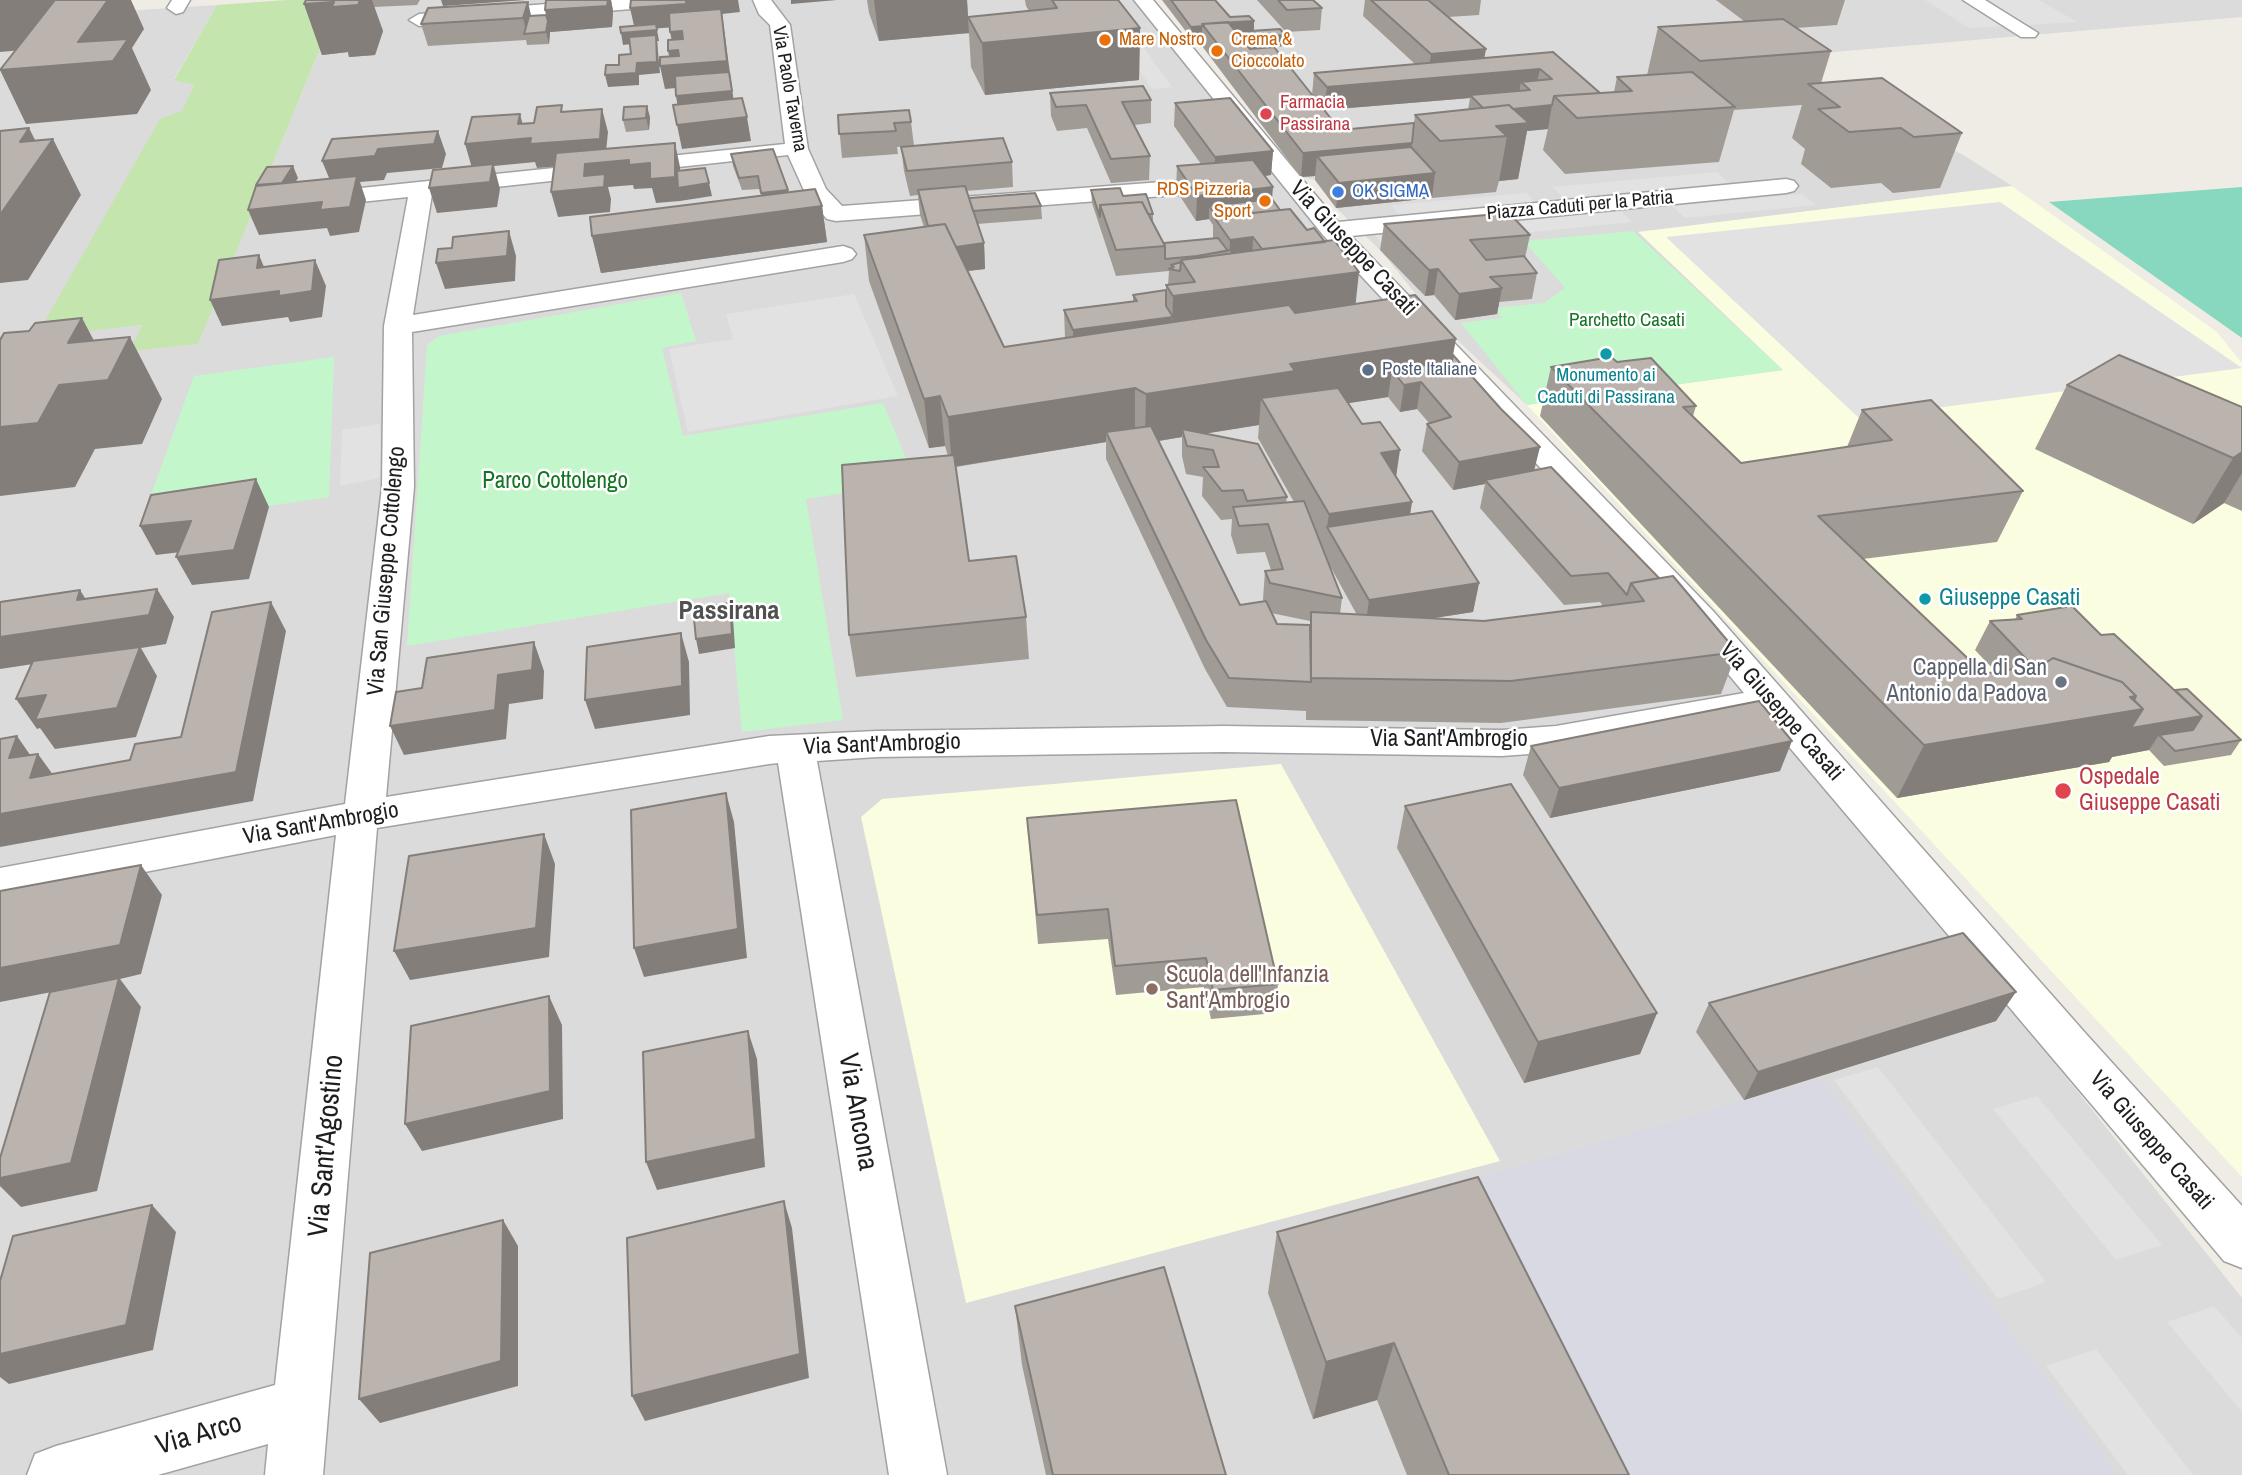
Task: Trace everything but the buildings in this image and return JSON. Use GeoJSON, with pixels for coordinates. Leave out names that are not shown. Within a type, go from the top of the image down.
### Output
{"type":"FeatureCollection","features":[{"type":"Feature","properties":{"kind":"street"},"geometry":{"type":"LineString","coordinates":[[419,20],[669,0]]}},
{"type":"Feature","properties":{"kind":"street","name":"Via Paolo Taverna"},"geometry":{"type":"LineString","coordinates":[[762,0],[766,10],[780,25],[797,149],[815,192],[836,214],[850,245],[850,260],[870,265]]}},
{"type":"Feature","properties":{"kind":"street","name":"Via Giuseppe Casati"},"geometry":{"type":"LineString","coordinates":[[1143,0],[1266,181],[1332,230],[1701,619],[2070,1049],[2242,1244]]}},
{"type":"Feature","properties":{"kind":"street"},"geometry":{"type":"LineString","coordinates":[[1972,0],[2028,33]]}},
{"type":"Feature","properties":{"kind":"street"},"geometry":{"type":"LineString","coordinates":[[289,202],[797,149]]}},
{"type":"Feature","properties":{"kind":"street"},"geometry":{"type":"LineString","coordinates":[[836,214],[1266,181]]}},
{"type":"Feature","properties":{"kind":"street","name":"Piazza Caduti per la Patria"},"geometry":{"type":"LineString","coordinates":[[1332,230],[1786,186]]}},
{"type":"Feature","properties":{"kind":"street","name":"Via San Giuseppe Cottolengo"},"geometry":{"type":"LineString","coordinates":[[361,816],[398,488],[398,326],[421,189]]}},
{"type":"Feature","properties":{"kind":"street"},"geometry":{"type":"LineString","coordinates":[[398,326],[850,245],[884,231],[902,233],[905,222],[924,208]]}},
{"type":"Feature","properties":{"kind":"street","name":"Via Paolo Taverna"},"geometry":{"type":"LineString","coordinates":[[836,214],[884,231]]}},
{"type":"Feature","properties":{"kind":"street","name":"Via Sant'Ambrogio"},"geometry":{"type":"LineString","coordinates":[[0,884],[361,816],[717,756],[795,748],[877,744],[1223,739],[1502,743],[1556,738],[1773,701]]}},
{"type":"Feature","properties":{"kind":"street","name":"Via Ancona"},"geometry":{"type":"LineString","coordinates":[[795,748],[918,1475]]}},
{"type":"Feature","properties":{"kind":"street","name":"Via Sant'Agostino"},"geometry":{"type":"LineString","coordinates":[[294,1475],[361,816]]}},
{"type":"Feature","properties":{"kind":"street","name":"Via Arco"},"geometry":{"type":"LineString","coordinates":[[55,1475],[303,1406]]}},
{"type":"Feature","properties":{"kind":"shaded area"},"geometry":{"type":"Polygon","coordinates":[[[340,0],[1137,0],[1741,669],[2242,1298],[2242,1475],[0,1475],[0,19],[217,5],[174,79],[194,85],[182,112],[37,336],[142,325],[131,350],[198,343],[340,0]]]}},
{"type":"Feature","properties":{"kind":"shaded area"},"geometry":{"type":"Polygon","coordinates":[[[1091,0],[1110,0],[1172,87],[1152,89],[1091,0]]]}},
{"type":"Feature","properties":{"kind":"shaded area"},"geometry":{"type":"Polygon","coordinates":[[[1162,0],[2242,0],[2242,17],[1776,57],[1965,156],[2012,186],[1639,232],[1783,370],[1527,405],[1442,326],[1380,250],[1336,208],[1315,180],[1301,177],[1202,46],[1191,38],[1162,0]]]}},
{"type":"Feature","properties":{"kind":"shaded area"},"geometry":{"type":"Polygon","coordinates":[[[1925,0],[2039,0],[2077,22],[1969,28],[1925,0]]]}},
{"type":"Feature","properties":{"kind":"shaded area"},"geometry":{"type":"Polygon","coordinates":[[[1717,172],[1729,183],[1563,198],[1553,187],[1717,172]]]}},
{"type":"Feature","properties":{"kind":"shaded area","name":"Ospedale Giuseppe Casati"},"geometry":{"type":"Polygon","coordinates":[[[2012,186],[2217,332],[2242,363],[2242,1177],[1527,405],[1783,370],[1638,232],[2012,186]]]}},
{"type":"Feature","properties":{"kind":"shaded area"},"geometry":{"type":"Polygon","coordinates":[[[1526,193],[1538,205],[1401,218],[1391,205],[1526,193]]]}},
{"type":"Feature","properties":{"kind":"shaded area"},"geometry":{"type":"Polygon","coordinates":[[[1802,194],[1816,205],[1685,218],[1672,206],[1802,194]]]}},
{"type":"Feature","properties":{"kind":"shaded area"},"geometry":{"type":"Polygon","coordinates":[[[2000,202],[2242,368],[1859,418],[1666,237],[2000,202]]]}},
{"type":"Feature","properties":{"kind":"shaded area"},"geometry":{"type":"Polygon","coordinates":[[[1620,210],[1632,222],[1384,247],[1373,232],[1620,210]]]}},
{"type":"Feature","properties":{"kind":"shaded area"},"geometry":{"type":"Polygon","coordinates":[[[854,294],[898,396],[688,432],[669,349],[733,339],[726,314],[854,294]]]}},
{"type":"Feature","properties":{"kind":"shaded area"},"geometry":{"type":"Polygon","coordinates":[[[380,424],[380,478],[340,486],[342,430],[380,424]]]}},
{"type":"Feature","properties":{"kind":"shaded area","name":"Scuola dell'Infanzia Sant'Ambrogio"},"geometry":{"type":"Polygon","coordinates":[[[1281,764],[1500,1161],[966,1303],[861,817],[882,799],[1281,764]]]}},
{"type":"Feature","properties":{"kind":"shaded area"},"geometry":{"type":"Polygon","coordinates":[[[1878,1067],[2046,1282],[1998,1299],[1834,1080],[1878,1067]]]}},
{"type":"Feature","properties":{"kind":"shaded area"},"geometry":{"type":"Polygon","coordinates":[[[1821,1078],[2119,1475],[1608,1475],[1459,1183],[1821,1078]]]}},
{"type":"Feature","properties":{"kind":"shaded area"},"geometry":{"type":"Polygon","coordinates":[[[2037,1096],[2162,1245],[2116,1260],[1993,1109],[2037,1096]]]}},
{"type":"Feature","properties":{"kind":"shaded area"},"geometry":{"type":"Polygon","coordinates":[[[2214,1306],[2242,1338],[2242,1412],[2167,1322],[2214,1306]]]}},
{"type":"Feature","properties":{"kind":"shaded area"},"geometry":{"type":"Polygon","coordinates":[[[2096,1349],[2193,1475],[2128,1475],[2046,1366],[2096,1349]]]}},
{"type":"Feature","properties":{"kind":"green space"},"geometry":{"type":"Polygon","coordinates":[[[287,0],[340,0],[198,344],[130,351],[142,325],[36,337],[160,119],[182,111],[194,85],[174,80],[217,5],[287,0]]]}},
{"type":"Feature","properties":{"kind":"green space"},"geometry":{"type":"Polygon","coordinates":[[[2242,187],[2242,338],[2049,202],[2242,187]]]}},
{"type":"Feature","properties":{"kind":"green space","name":"Parchetto Casati"},"geometry":{"type":"Polygon","coordinates":[[[1633,231],[1783,370],[1527,405],[1461,323],[1502,318],[1495,308],[1544,303],[1565,288],[1524,241],[1633,231]]]}},
{"type":"Feature","properties":{"kind":"green space","name":"Parco Cottolengo"},"geometry":{"type":"Polygon","coordinates":[[[681,293],[696,341],[662,348],[683,436],[883,403],[916,482],[806,499],[843,720],[742,732],[729,593],[407,646],[427,345],[439,336],[681,293]]]}},
{"type":"Feature","properties":{"kind":"green space"},"geometry":{"type":"Polygon","coordinates":[[[334,357],[329,497],[140,525],[194,376],[334,357]]]}},
{"type":"Feature","properties":{"kind":"place","name":"Mare Nostro"},"geometry":{"type":"Point","coordinates":[1105,40]}},
{"type":"Feature","properties":{"kind":"place","name":"Crema & Cioccolato"},"geometry":{"type":"Point","coordinates":[1217,51]}},
{"type":"Feature","properties":{"kind":"place","name":"Farmacia Passirana"},"geometry":{"type":"Point","coordinates":[1266,114]}},
{"type":"Feature","properties":{"kind":"place","name":"OK SIGMA"},"geometry":{"type":"Point","coordinates":[1338,192]}},
{"type":"Feature","properties":{"kind":"place","name":"RDS Pizzeria Sport"},"geometry":{"type":"Point","coordinates":[1265,201]}},
{"type":"Feature","properties":{"kind":"place","name":"Monumento ai Caduti di Passirana"},"geometry":{"type":"Point","coordinates":[1606,354]}},
{"type":"Feature","properties":{"kind":"place","name":"Poste Italiane"},"geometry":{"type":"Point","coordinates":[1368,370]}},
{"type":"Feature","properties":{"kind":"place","name":"Giuseppe Casati"},"geometry":{"type":"Point","coordinates":[1925,599]}},
{"type":"Feature","properties":{"kind":"place","name":"Cappella di San Antonio da Padova"},"geometry":{"type":"Point","coordinates":[2061,682]}},
{"type":"Feature","properties":{"kind":"place","name":"Ospedale Giuseppe Casati"},"geometry":{"type":"Point","coordinates":[2063,791]}},
{"type":"Feature","properties":{"kind":"place","name":"Scuola dell'Infanzia Sant'Ambrogio"},"geometry":{"type":"Point","coordinates":[1152,989]}},
{"type":"Feature","properties":{"kind":"district","name":"Passirana"},"geometry":{"type":"Point","coordinates":[729,612]}}]}
